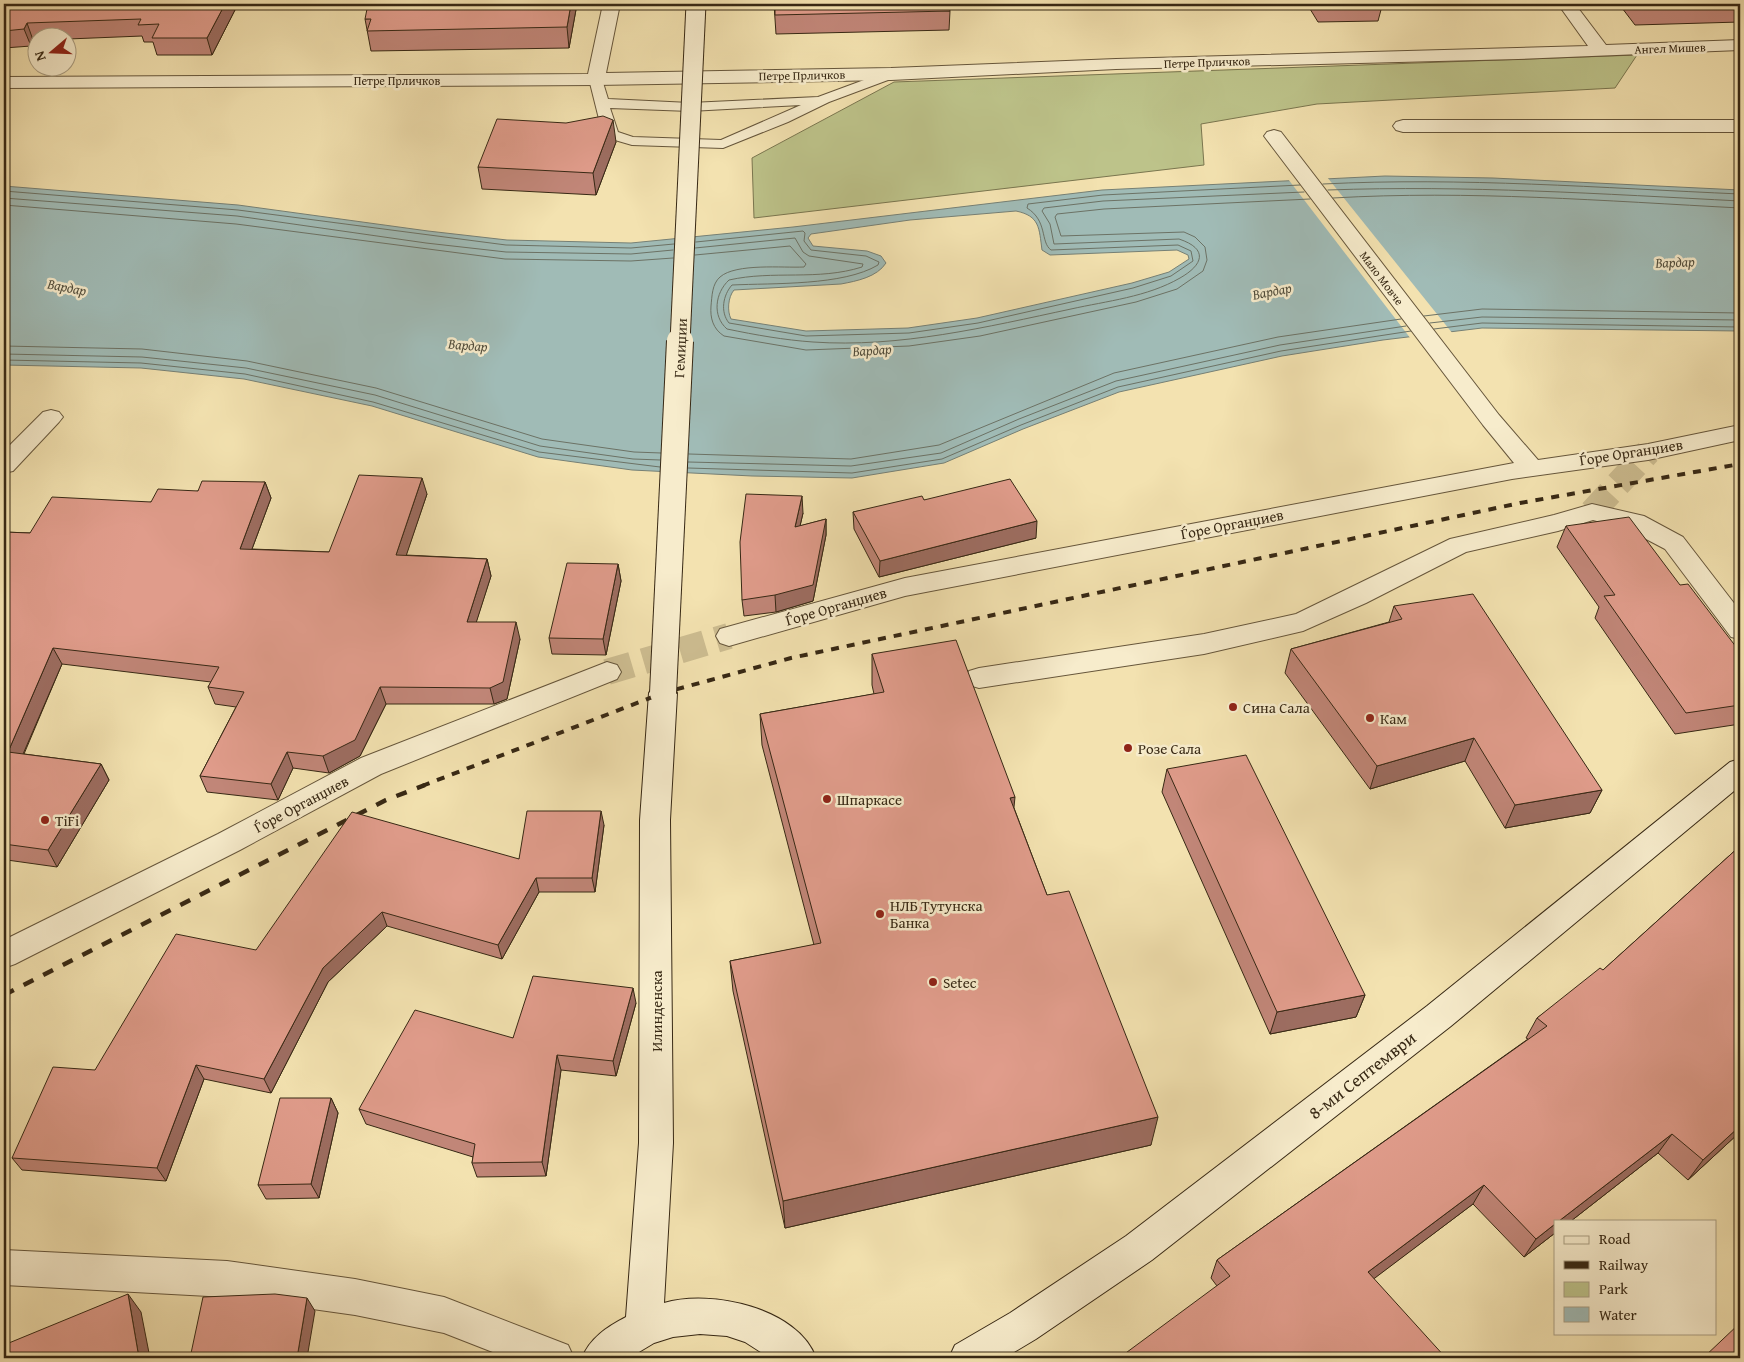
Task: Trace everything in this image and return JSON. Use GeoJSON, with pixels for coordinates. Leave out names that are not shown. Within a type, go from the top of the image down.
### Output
{"type":"FeatureCollection","features":[{"type":"Feature","properties":{"kind":"street"},"geometry":{"type":"LineString","coordinates":[[596,79],[611,4]]}},
{"type":"Feature","properties":{"kind":"street","name":"Гемиџии"},"geometry":{"type":"LineString","coordinates":[[663,693],[696,4]]}},
{"type":"Feature","properties":{"kind":"street"},"geometry":{"type":"LineString","coordinates":[[1566,4],[1600,50]]}},
{"type":"Feature","properties":{"kind":"street","name":"Ангел Мишев"},"geometry":{"type":"LineString","coordinates":[[1600,50],[1740,45]]}},
{"type":"Feature","properties":{"kind":"street","name":"Петре Прличков"},"geometry":{"type":"LineString","coordinates":[[4,83],[596,79],[891,74],[1116,64],[1518,54],[1600,50]]}},
{"type":"Feature","properties":{"kind":"street"},"geometry":{"type":"LineString","coordinates":[[1403,126],[1740,126]]}},
{"type":"Feature","properties":{"kind":"street","name":"Мало Мовче"},"geometry":{"type":"LineString","coordinates":[[1274,136],[1491,420],[1531,467]]}},
{"type":"Feature","properties":{"kind":"street"},"geometry":{"type":"LineString","coordinates":[[4,465],[51,418]]}},
{"type":"Feature","properties":{"kind":"street","name":"Ѓоре Органџиев"},"geometry":{"type":"LineString","coordinates":[[729,636],[905,587],[1531,467],[1648,452],[1740,433]]}},
{"type":"Feature","properties":{"kind":"street"},"geometry":{"type":"LineString","coordinates":[[979,678],[1204,644],[1303,622],[1357,598],[1459,545],[1558,523],[1592,512],[1635,522],[1674,544],[1740,630]]}},
{"type":"Feature","properties":{"kind":"street","name":"Ѓоре Органџиев"},"geometry":{"type":"LineString","coordinates":[[4,955],[229,842],[372,766],[607,672]]}},
{"type":"Feature","properties":{"kind":"street","name":"Илинденска"},"geometry":{"type":"LineString","coordinates":[[644,1328],[656,1143],[655,820],[663,693]]}},
{"type":"Feature","properties":{"kind":"street","name":"8-ми Септември"},"geometry":{"type":"LineString","coordinates":[[968,1358],[1023,1326],[1139,1248],[1439,1016],[1740,770]]}},
{"type":"Feature","properties":{"kind":"street"},"geometry":{"type":"LineString","coordinates":[[4,1267],[227,1279],[355,1297],[444,1315],[555,1358]]}},
{"type":"Feature","properties":{"kind":"street"},"geometry":{"type":"LineString","coordinates":[[601,1358],[623,1340],[644,1328],[670,1318],[696,1315],[723,1316],[748,1323],[771,1335],[797,1358]]}},
{"type":"Feature","properties":{"kind":"lane"},"geometry":{"type":"LineString","coordinates":[[596,79],[608,127],[613,135],[632,141],[723,144],[784,119],[824,99],[891,74]]}},
{"type":"Feature","properties":{"kind":"lane"},"geometry":{"type":"LineString","coordinates":[[601,103],[690,108],[824,99]]}},
{"type":"Feature","properties":{"kind":"green space"},"geometry":{"type":"Polygon","coordinates":[[[1637,55],[1615,88],[1317,104],[1201,124],[1204,165],[754,218],[752,158],[894,82],[1637,55]]]}},
{"type":"Feature","properties":{"kind":"water","name":"Вардар"},"geometry":{"type":"Polygon","coordinates":[[[1385,176],[1493,178],[1740,190],[1740,331],[1482,328],[1383,340],[1282,356],[1119,392],[1023,429],[944,463],[852,478],[752,476],[632,470],[538,457],[372,406],[244,379],[141,368],[4,365],[4,186],[238,205],[507,240],[631,243],[793,227],[1102,190],[1385,176]],[[1016,211],[910,220],[811,234],[808,238],[813,246],[867,251],[881,256],[886,263],[872,275],[841,284],[734,290],[729,300],[731,319],[806,331],[908,328],[977,318],[1132,283],[1169,272],[1189,259],[1188,255],[1177,250],[1050,255],[1042,250],[1037,224],[1030,216],[1016,211]]]}},
{"type":"Feature","properties":{"kind":"pier"},"geometry":{"type":"Polygon","coordinates":[[[1327,177],[1453,334],[1411,339],[1288,179],[1327,177]]]}},
{"type":"Feature","properties":{"kind":"building"},"geometry":{"type":"Polygon","coordinates":[[[4,4],[225,4],[207,38],[152,38],[159,24],[138,25],[141,19],[27,23],[24,29],[4,31],[4,4]]]}},
{"type":"Feature","properties":{"kind":"building"},"geometry":{"type":"Polygon","coordinates":[[[368,4],[571,4],[567,27],[367,31],[371,19],[365,19],[368,4]]]}},
{"type":"Feature","properties":{"kind":"building"},"geometry":{"type":"Polygon","coordinates":[[[775,4],[949,4],[950,11],[775,15],[775,4]]]}},
{"type":"Feature","properties":{"kind":"building"},"geometry":{"type":"Polygon","coordinates":[[[1318,4],[1380,4],[1382,6],[1320,8],[1318,4]]]}},
{"type":"Feature","properties":{"kind":"building"},"geometry":{"type":"Polygon","coordinates":[[[1639,4],[1740,4],[1642,7],[1639,4]]]}},
{"type":"Feature","properties":{"kind":"building"},"geometry":{"type":"Polygon","coordinates":[[[603,116],[613,120],[593,173],[478,167],[497,119],[566,123],[603,116]]]}},
{"type":"Feature","properties":{"kind":"building"},"geometry":{"type":"Polygon","coordinates":[[[359,475],[422,478],[396,555],[487,559],[467,622],[516,622],[503,682],[490,688],[380,687],[355,740],[323,756],[287,752],[271,784],[200,776],[244,692],[208,687],[219,667],[53,648],[8,752],[101,764],[48,850],[4,844],[4,532],[30,533],[52,497],[151,502],[158,489],[198,491],[202,481],[265,482],[240,549],[329,552],[359,475]]]}},
{"type":"Feature","properties":{"kind":"building"},"geometry":{"type":"Polygon","coordinates":[[[1010,479],[1037,521],[880,561],[853,512],[922,496],[924,500],[1010,479]]]}},
{"type":"Feature","properties":{"kind":"building"},"geometry":{"type":"Polygon","coordinates":[[[746,494],[802,496],[795,527],[826,519],[813,585],[775,595],[742,600],[740,542],[746,494]]]}},
{"type":"Feature","properties":{"kind":"building"},"geometry":{"type":"Polygon","coordinates":[[[1629,517],[1680,585],[1688,584],[1740,652],[1740,705],[1686,713],[1604,596],[1615,595],[1566,526],[1629,517]]]}},
{"type":"Feature","properties":{"kind":"building"},"geometry":{"type":"Polygon","coordinates":[[[567,563],[618,564],[603,639],[549,638],[567,563]]]}},
{"type":"Feature","properties":{"kind":"building"},"geometry":{"type":"Polygon","coordinates":[[[1473,594],[1602,790],[1515,805],[1474,738],[1377,766],[1291,649],[1402,619],[1394,606],[1473,594]]]}},
{"type":"Feature","properties":{"kind":"building","name":"Setec"},"geometry":{"type":"Polygon","coordinates":[[[956,640],[1015,797],[1010,798],[1047,895],[1069,891],[1158,1117],[783,1201],[730,961],[821,943],[760,714],[884,692],[872,654],[956,640]]]}},
{"type":"Feature","properties":{"kind":"building"},"geometry":{"type":"Polygon","coordinates":[[[1246,755],[1365,995],[1277,1012],[1167,769],[1246,755]]]}},
{"type":"Feature","properties":{"kind":"building"},"geometry":{"type":"Polygon","coordinates":[[[527,811],[601,811],[592,878],[536,878],[498,945],[382,912],[323,968],[264,1079],[196,1065],[157,1168],[12,1158],[53,1067],[95,1070],[176,934],[256,950],[352,812],[519,859],[527,811]]]}},
{"type":"Feature","properties":{"kind":"building"},"geometry":{"type":"Polygon","coordinates":[[[1740,846],[1740,1126],[1703,1160],[1672,1134],[1560,1220],[1554,1220],[1554,1225],[1536,1239],[1484,1185],[1368,1272],[1446,1358],[1119,1358],[1230,1276],[1217,1260],[1547,1026],[1537,1018],[1600,968],[1603,970],[1740,846]]]}},
{"type":"Feature","properties":{"kind":"building"},"geometry":{"type":"Polygon","coordinates":[[[533,976],[633,988],[613,1061],[557,1055],[542,1162],[472,1163],[475,1144],[359,1109],[415,1010],[513,1038],[533,976]]]}},
{"type":"Feature","properties":{"kind":"building"},"geometry":{"type":"Polygon","coordinates":[[[280,1098],[331,1098],[311,1184],[258,1185],[280,1098]]]}},
{"type":"Feature","properties":{"kind":"building"},"geometry":{"type":"Polygon","coordinates":[[[128,1294],[139,1358],[4,1358],[4,1345],[128,1294]]]}},
{"type":"Feature","properties":{"kind":"building"},"geometry":{"type":"Polygon","coordinates":[[[275,1294],[307,1298],[297,1358],[190,1358],[203,1297],[275,1294]]]}},
{"type":"Feature","properties":{"kind":"building"},"geometry":{"type":"Polygon","coordinates":[[[1740,1323],[1740,1358],[1703,1358],[1740,1323]]]}},
{"type":"Feature","properties":{"kind":"tunnel"},"geometry":{"type":"LineString","coordinates":[[1592,512],[1648,452]]}},
{"type":"Feature","properties":{"kind":"tunnel"},"geometry":{"type":"LineString","coordinates":[[607,672],[729,636]]}},
{"type":"Feature","properties":{"kind":"railway"},"geometry":{"type":"LineString","coordinates":[[422,786],[663,693],[791,658],[1520,503],[1740,464]]}},
{"type":"Feature","properties":{"kind":"railway"},"geometry":{"type":"LineString","coordinates":[[4,995],[386,800],[425,785]]}},
{"type":"Feature","properties":{"kind":"place","name":"Сина Сала"},"geometry":{"type":"Point","coordinates":[1233,707]}},
{"type":"Feature","properties":{"kind":"place","name":"Кам"},"geometry":{"type":"Point","coordinates":[1370,718]}},
{"type":"Feature","properties":{"kind":"place","name":"Розе Сала"},"geometry":{"type":"Point","coordinates":[1128,748]}},
{"type":"Feature","properties":{"kind":"place","name":"Шпаркасе"},"geometry":{"type":"Point","coordinates":[827,799]}},
{"type":"Feature","properties":{"kind":"place","name":"TiFi"},"geometry":{"type":"Point","coordinates":[45,820]}},
{"type":"Feature","properties":{"kind":"place","name":"НЛБ Тутунска Банка"},"geometry":{"type":"Point","coordinates":[880,914]}},
{"type":"Feature","properties":{"kind":"place","name":"Setec"},"geometry":{"type":"Point","coordinates":[933,982]}}]}
